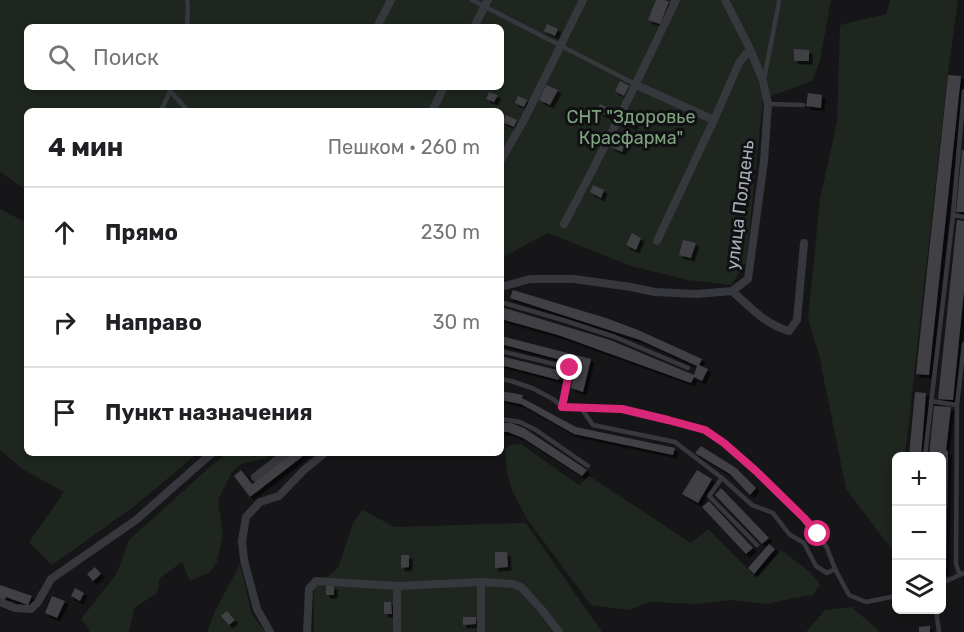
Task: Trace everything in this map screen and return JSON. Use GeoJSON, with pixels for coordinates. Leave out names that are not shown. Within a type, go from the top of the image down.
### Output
{"type":"FeatureCollection","features":[{"type":"Feature","properties":{"kind":"street"},"geometry":{"type":"LineString","coordinates":[[379,24],[391,0]]}},
{"type":"Feature","properties":{"kind":"street"},"geometry":{"type":"LineString","coordinates":[[504,155],[524,120],[583,0]]}},
{"type":"Feature","properties":{"kind":"street"},"geometry":{"type":"LineString","coordinates":[[564,224],[598,163],[676,0]]}},
{"type":"Feature","properties":{"kind":"street","name":"улица Полдень"},"geometry":{"type":"LineString","coordinates":[[504,285],[530,279],[574,279],[655,292],[697,294],[732,291],[748,279],[764,161],[768,104],[763,81],[750,49],[725,0]]}},
{"type":"Feature","properties":{"kind":"street"},"geometry":{"type":"LineString","coordinates":[[476,24],[486,3]]}},
{"type":"Feature","properties":{"kind":"street"},"geometry":{"type":"LineString","coordinates":[[657,240],[739,63],[750,49]]}},
{"type":"Feature","properties":{"kind":"street"},"geometry":{"type":"LineString","coordinates":[[636,85],[714,120]]}},
{"type":"Feature","properties":{"kind":"street"},"geometry":{"type":"LineString","coordinates":[[434,108],[442,90]]}},
{"type":"Feature","properties":{"kind":"street"},"geometry":{"type":"LineString","coordinates":[[732,291],[756,315],[778,328],[789,330],[797,320],[804,243]]}},
{"type":"Feature","properties":{"kind":"street"},"geometry":{"type":"LineString","coordinates":[[0,602],[15,608],[31,609],[38,602],[51,579],[136,520],[209,456]]}},
{"type":"Feature","properties":{"kind":"street"},"geometry":{"type":"LineString","coordinates":[[255,477],[282,456]]}},
{"type":"Feature","properties":{"kind":"street"},"geometry":{"type":"LineString","coordinates":[[270,632],[256,609],[244,560],[242,541],[246,517],[260,502],[279,496],[321,456]]}},
{"type":"Feature","properties":{"kind":"street"},"geometry":{"type":"LineString","coordinates":[[307,632],[309,588],[316,582],[397,586],[481,582],[513,584],[521,587],[560,632]]}},
{"type":"Feature","properties":{"kind":"street"},"geometry":{"type":"LineString","coordinates":[[481,582],[481,632]]}},
{"type":"Feature","properties":{"kind":"street"},"geometry":{"type":"LineString","coordinates":[[397,586],[397,632]]}},
{"type":"Feature","properties":{"kind":"lane"},"geometry":{"type":"LineString","coordinates":[[187,0],[187,24]]}},
{"type":"Feature","properties":{"kind":"lane"},"geometry":{"type":"LineString","coordinates":[[472,0],[486,3],[636,85]]}},
{"type":"Feature","properties":{"kind":"lane"},"geometry":{"type":"LineString","coordinates":[[763,81],[779,2]]}},
{"type":"Feature","properties":{"kind":"lane"},"geometry":{"type":"LineString","coordinates":[[162,108],[172,90]]}},
{"type":"Feature","properties":{"kind":"lane"},"geometry":{"type":"LineString","coordinates":[[173,90],[186,108]]}},
{"type":"Feature","properties":{"kind":"lane"},"geometry":{"type":"LineString","coordinates":[[926,452],[964,91]]}},
{"type":"Feature","properties":{"kind":"lane"},"geometry":{"type":"LineString","coordinates":[[768,104],[803,105]]}},
{"type":"Feature","properties":{"kind":"lane"},"geometry":{"type":"LineString","coordinates":[[952,215],[964,217]]}},
{"type":"Feature","properties":{"kind":"lane"},"geometry":{"type":"LineString","coordinates":[[504,303],[615,337],[688,368]]}},
{"type":"Feature","properties":{"kind":"lane"},"geometry":{"type":"LineString","coordinates":[[946,581],[962,574],[956,564],[957,405],[964,344]]}},
{"type":"Feature","properties":{"kind":"lane"},"geometry":{"type":"LineString","coordinates":[[504,352],[570,368],[562,407]]}},
{"type":"Feature","properties":{"kind":"lane"},"geometry":{"type":"LineString","coordinates":[[504,380],[532,388],[553,399],[562,407],[622,409],[705,430],[756,471],[818,534],[849,595],[866,602],[892,597]]}},
{"type":"Feature","properties":{"kind":"lane"},"geometry":{"type":"LineString","coordinates":[[932,401],[957,405]]}},
{"type":"Feature","properties":{"kind":"lane"},"geometry":{"type":"LineString","coordinates":[[581,408],[593,425],[675,442],[722,478],[752,505],[774,513],[789,534],[804,543],[816,566],[827,573],[835,569]]}},
{"type":"Feature","properties":{"kind":"lane"},"geometry":{"type":"LineString","coordinates":[[504,419],[520,422],[536,430],[588,466]]}},
{"type":"Feature","properties":{"kind":"lane"},"geometry":{"type":"LineString","coordinates":[[722,478],[709,496],[757,545]]}},
{"type":"Feature","properties":{"kind":"lane"},"geometry":{"type":"LineString","coordinates":[[937,614],[939,632]]}},
{"type":"Feature","properties":{"kind":"green space","name":"СНТ \"Здоровье Красфарма\""},"geometry":{"type":"Polygon","coordinates":[[[0,0],[831,0],[820,61],[812,81],[763,99],[746,263],[731,285],[688,280],[631,266],[548,233],[504,256],[504,108],[24,108],[24,189],[0,172],[0,0]]]}},
{"type":"Feature","properties":{"kind":"green space"},"geometry":{"type":"Polygon","coordinates":[[[890,0],[958,0],[905,452],[892,452],[892,550],[846,489],[819,355],[808,319],[820,199],[837,122],[840,25],[886,14],[890,0]]]}},
{"type":"Feature","properties":{"kind":"green space"},"geometry":{"type":"Polygon","coordinates":[[[0,209],[24,221],[24,456],[194,456],[136,505],[52,565],[29,542],[64,492],[24,470],[0,450],[0,209]]]}},
{"type":"Feature","properties":{"kind":"green space"},"geometry":{"type":"Polygon","coordinates":[[[521,444],[579,485],[589,476],[691,543],[708,529],[756,577],[781,550],[809,571],[820,584],[813,595],[767,604],[730,600],[697,604],[651,602],[628,610],[591,605],[527,519],[512,490],[507,472],[505,449],[511,445],[521,444]]]}},
{"type":"Feature","properties":{"kind":"green space"},"geometry":{"type":"Polygon","coordinates":[[[224,456],[269,456],[241,464],[232,472],[218,500],[223,534],[217,562],[210,572],[190,581],[182,562],[160,578],[157,593],[134,608],[129,632],[89,632],[81,619],[117,573],[129,540],[224,456]]]}},
{"type":"Feature","properties":{"kind":"green space"},"geometry":{"type":"Polygon","coordinates":[[[362,510],[395,527],[526,523],[602,632],[314,632],[314,587],[338,568],[353,523],[362,510]]]}},
{"type":"Feature","properties":{"kind":"green space"},"geometry":{"type":"Polygon","coordinates":[[[240,564],[252,615],[265,632],[207,632],[215,611],[240,564]]]}},
{"type":"Feature","properties":{"kind":"green space"},"geometry":{"type":"Polygon","coordinates":[[[852,607],[880,632],[806,632],[825,610],[852,607]]]}},
{"type":"Feature","properties":{"kind":"building"},"geometry":{"type":"Polygon","coordinates":[[[656,0],[669,2],[660,24],[648,20],[656,0]]]}},
{"type":"Feature","properties":{"kind":"building"},"geometry":{"type":"Polygon","coordinates":[[[547,24],[558,29],[555,36],[544,31],[547,24]]]}},
{"type":"Feature","properties":{"kind":"building"},"geometry":{"type":"Polygon","coordinates":[[[794,49],[809,50],[809,61],[794,61],[794,49]]]}},
{"type":"Feature","properties":{"kind":"building"},"geometry":{"type":"Polygon","coordinates":[[[948,75],[961,76],[929,375],[916,374],[948,75]]]}},
{"type":"Feature","properties":{"kind":"building"},"geometry":{"type":"Polygon","coordinates":[[[620,81],[629,86],[624,96],[615,91],[620,81]]]}},
{"type":"Feature","properties":{"kind":"building"},"geometry":{"type":"Polygon","coordinates":[[[546,85],[558,90],[550,105],[539,100],[546,85]]]}},
{"type":"Feature","properties":{"kind":"building"},"geometry":{"type":"Polygon","coordinates":[[[489,92],[498,95],[494,102],[486,99],[489,92]]]}},
{"type":"Feature","properties":{"kind":"building"},"geometry":{"type":"Polygon","coordinates":[[[808,93],[822,95],[821,108],[806,106],[808,93]]]}},
{"type":"Feature","properties":{"kind":"building"},"geometry":{"type":"Polygon","coordinates":[[[518,96],[527,100],[524,107],[515,103],[518,96]]]}},
{"type":"Feature","properties":{"kind":"building"},"geometry":{"type":"Polygon","coordinates":[[[600,104],[611,109],[608,117],[597,111],[600,104]]]}},
{"type":"Feature","properties":{"kind":"building"},"geometry":{"type":"Polygon","coordinates":[[[625,114],[636,120],[633,127],[622,122],[625,114]]]}},
{"type":"Feature","properties":{"kind":"building"},"geometry":{"type":"Polygon","coordinates":[[[506,115],[517,120],[514,127],[504,123],[506,115]]]}},
{"type":"Feature","properties":{"kind":"building"},"geometry":{"type":"Polygon","coordinates":[[[614,140],[625,145],[622,152],[611,147],[614,140]]]}},
{"type":"Feature","properties":{"kind":"building"},"geometry":{"type":"Polygon","coordinates":[[[962,150],[964,150],[964,212],[956,212],[962,150]]]}},
{"type":"Feature","properties":{"kind":"building"},"geometry":{"type":"Polygon","coordinates":[[[593,185],[604,190],[601,198],[590,192],[593,185]]]}},
{"type":"Feature","properties":{"kind":"building"},"geometry":{"type":"Polygon","coordinates":[[[957,220],[964,221],[964,290],[953,400],[938,399],[957,220]]]}},
{"type":"Feature","properties":{"kind":"building"},"geometry":{"type":"Polygon","coordinates":[[[632,233],[641,238],[636,250],[626,245],[632,233]]]}},
{"type":"Feature","properties":{"kind":"building"},"geometry":{"type":"Polygon","coordinates":[[[683,240],[696,243],[691,258],[679,255],[683,240]]]}},
{"type":"Feature","properties":{"kind":"building"},"geometry":{"type":"Polygon","coordinates":[[[513,290],[606,318],[702,359],[699,365],[708,369],[702,381],[694,377],[691,383],[558,335],[504,320],[504,308],[610,340],[694,375],[697,366],[640,340],[510,298],[513,290]]]}},
{"type":"Feature","properties":{"kind":"building"},"geometry":{"type":"Polygon","coordinates":[[[504,337],[591,359],[583,392],[571,388],[576,364],[504,345],[504,337]]]}},
{"type":"Feature","properties":{"kind":"building"},"geometry":{"type":"Polygon","coordinates":[[[504,357],[561,371],[559,380],[504,366],[504,357]]]}},
{"type":"Feature","properties":{"kind":"building"},"geometry":{"type":"Polygon","coordinates":[[[504,392],[523,395],[522,398],[576,427],[675,448],[673,455],[574,434],[521,404],[504,401],[504,392]]]}},
{"type":"Feature","properties":{"kind":"building"},"geometry":{"type":"Polygon","coordinates":[[[915,392],[926,393],[921,452],[909,452],[915,392]]]}},
{"type":"Feature","properties":{"kind":"building"},"geometry":{"type":"Polygon","coordinates":[[[934,406],[951,407],[946,450],[948,452],[946,572],[946,452],[929,452],[934,406]]]}},
{"type":"Feature","properties":{"kind":"building"},"geometry":{"type":"Polygon","coordinates":[[[504,423],[524,428],[587,470],[582,476],[523,438],[504,432],[504,423]]]}},
{"type":"Feature","properties":{"kind":"building"},"geometry":{"type":"Polygon","coordinates":[[[701,446],[736,468],[756,488],[750,495],[730,474],[695,453],[701,446]]]}},
{"type":"Feature","properties":{"kind":"building"},"geometry":{"type":"Polygon","coordinates":[[[288,456],[303,456],[250,497],[234,476],[241,470],[252,484],[288,456]]]}},
{"type":"Feature","properties":{"kind":"building"},"geometry":{"type":"Polygon","coordinates":[[[697,470],[712,479],[698,503],[682,494],[697,470]]]}},
{"type":"Feature","properties":{"kind":"building"},"geometry":{"type":"Polygon","coordinates":[[[721,488],[769,538],[762,544],[715,495],[721,488]]]}},
{"type":"Feature","properties":{"kind":"building"},"geometry":{"type":"Polygon","coordinates":[[[709,501],[753,548],[746,554],[702,507],[709,501]]]}},
{"type":"Feature","properties":{"kind":"building"},"geometry":{"type":"Polygon","coordinates":[[[769,544],[775,549],[754,574],[748,568],[769,544]]]}},
{"type":"Feature","properties":{"kind":"building"},"geometry":{"type":"Polygon","coordinates":[[[495,552],[507,552],[508,567],[495,568],[495,552]]]}},
{"type":"Feature","properties":{"kind":"building"},"geometry":{"type":"Polygon","coordinates":[[[401,555],[409,555],[409,567],[401,568],[401,555]]]}},
{"type":"Feature","properties":{"kind":"building"},"geometry":{"type":"Polygon","coordinates":[[[95,567],[101,574],[93,581],[87,574],[95,567]]]}},
{"type":"Feature","properties":{"kind":"building"},"geometry":{"type":"Polygon","coordinates":[[[0,585],[32,596],[28,605],[6,597],[5,600],[0,598],[0,585]]]}},
{"type":"Feature","properties":{"kind":"building"},"geometry":{"type":"Polygon","coordinates":[[[326,586],[334,586],[334,595],[326,595],[326,586]]]}},
{"type":"Feature","properties":{"kind":"building"},"geometry":{"type":"Polygon","coordinates":[[[75,588],[84,593],[80,601],[71,596],[75,588]]]}},
{"type":"Feature","properties":{"kind":"building"},"geometry":{"type":"Polygon","coordinates":[[[52,596],[65,601],[57,618],[45,613],[52,596]]]}},
{"type":"Feature","properties":{"kind":"building"},"geometry":{"type":"Polygon","coordinates":[[[384,602],[391,602],[392,614],[384,614],[384,602]]]}},
{"type":"Feature","properties":{"kind":"building"},"geometry":{"type":"Polygon","coordinates":[[[227,611],[235,620],[229,625],[221,616],[227,611]]]}},
{"type":"Feature","properties":{"kind":"building"},"geometry":{"type":"Polygon","coordinates":[[[463,617],[476,617],[476,624],[463,625],[463,617]]]}},
{"type":"Feature","properties":{"kind":"building"},"geometry":{"type":"Polygon","coordinates":[[[930,626],[930,632],[919,632],[919,627],[930,626]]]}},
{"type":"Feature","properties":{"kind":"route"},"geometry":{"type":"LineString","coordinates":[[570,368],[562,407],[622,409],[705,430],[756,471],[818,534]]}}]}
